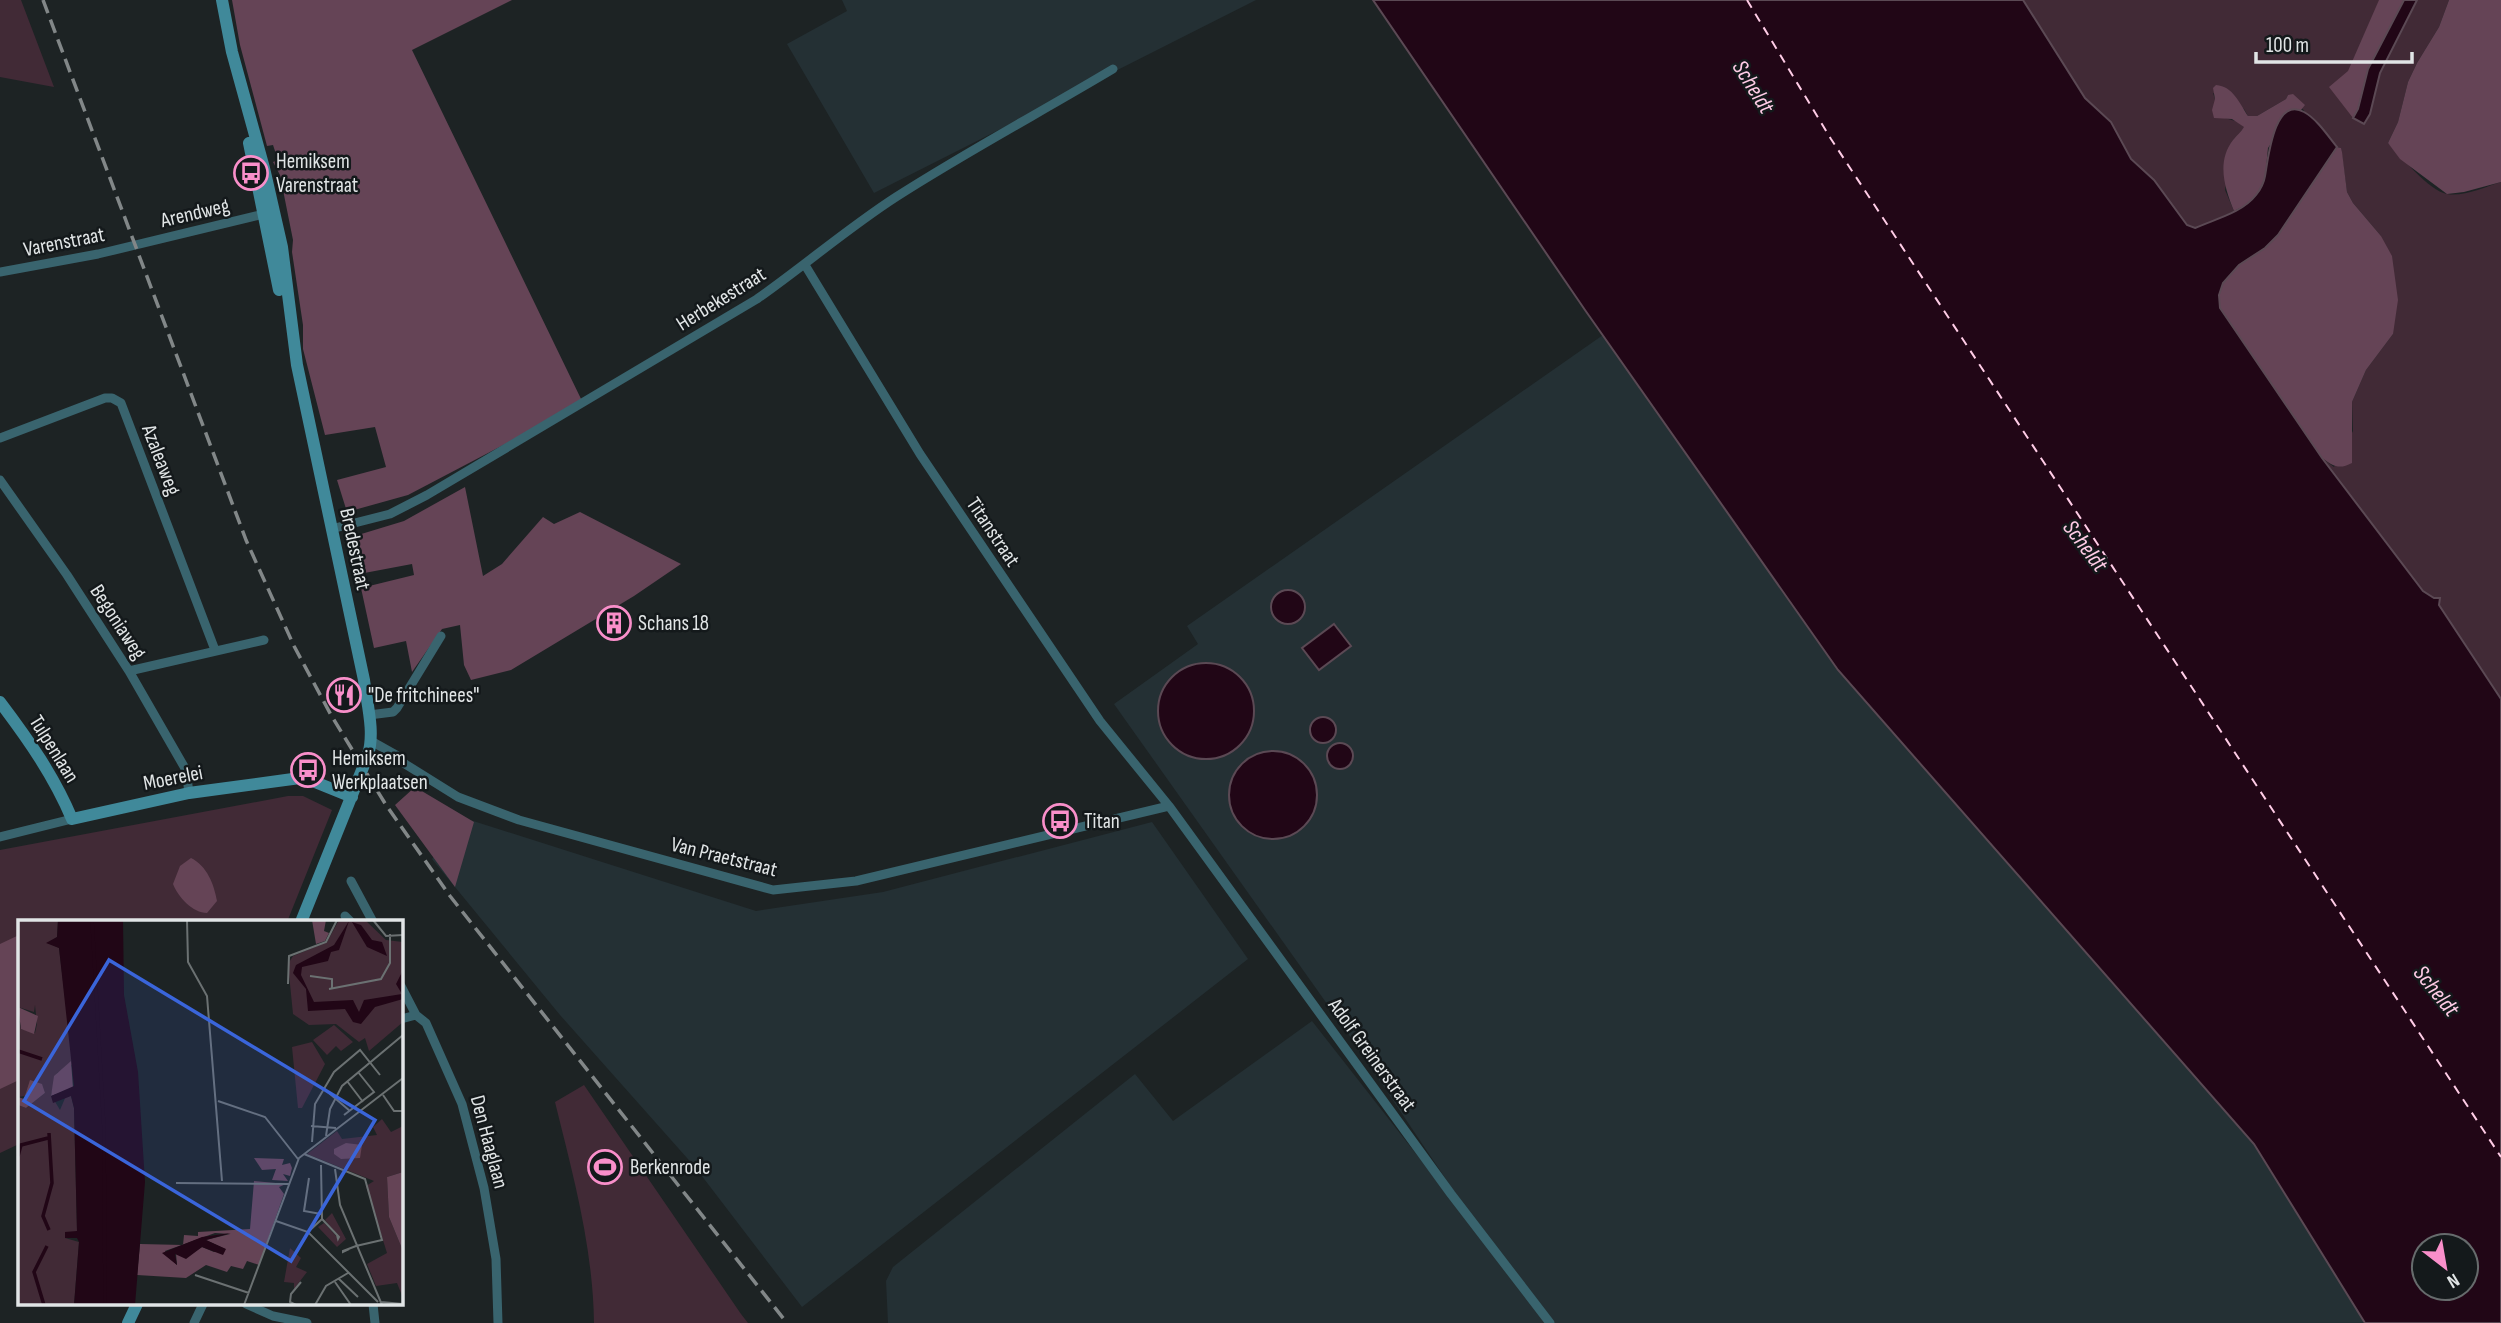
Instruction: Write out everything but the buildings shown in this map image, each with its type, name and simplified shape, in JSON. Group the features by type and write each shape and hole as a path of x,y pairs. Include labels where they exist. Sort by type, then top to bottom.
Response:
{"main road":[{"name":"Bredestraat","path":"222,0 237,90 297,365"},
{"name":"Bredestraat","path":"232,52 266,175 282,247 297,365 364,680 371,741"},
{"name":"Tulpenlaan","path":"0,702 36,752 62,795 72,819"},
{"path":"302,920 352,797 371,741"},
{"name":"Moerelei","path":"72,819 189,793 300,778 352,797"},
{"path":"128,1323 136,1306"}],"street":[{"name":"Herbekestraat","path":"331,529 380,517 407,506 757,299 805,265 850,228 897,197 1113,69"},
{"name":"Arendweg","path":"135,244 264,215"},
{"name":"Varenstraat","path":"0,272 135,244"},
{"name":"Titanstraat","path":"805,265 920,454 1000,575 1100,721 1169,806"},
{"name":"Azaleaweg","path":"0,438 105,398 121,403 215,650"},
{"name":"Begoniaweg","path":"0,480 67,575 128,671 186,770 189,793"},
{"path":"369,715 393,712 441,636"},
{"path":"128,671 264,640"},
{"name":"Van Praetstraat","path":"371,741 458,797 519,820 773,890 856,881 1169,806"},
{"name":"Adolf Greinerstraat","path":"1169,806 1451,1195 1550,1323"},
{"name":"Moerelei","path":"0,837 72,819"},
{"path":"351,881 372,920"},
{"name":"Den Haaglaan","path":"402,988 416,1015 426,1023 459,1098 484,1188 496,1259 498,1323"},
{"path":"402,1019 416,1015"},
{"path":"194,1323 202,1306"},
{"path":"253,1306 273,1316 307,1323"}],"shaded area":[{"path":"0,0 21,0 54,87 0,77"},
{"path":"232,0 512,0 412,50 583,403 408,495 347,512 337,480 386,467 375,427 325,435 303,349 303,325 292,252 293,240 280,175 273,162 278,160 273,145 267,146 240,45"},
{"path":"842,0 1256,0 874,193 787,44 847,11"},
{"path":"2023,0 2449,0 2439,27 2408,82 2398,122 2388,143 2432,187 2447,194 2467,193 2501,182 2501,699 2439,605 2440,598 2434,598 2423,591 2322,458 2334,467 2353,431 2352,402 2366,370 2393,334 2381,236 2347,192 2341,148 2337,147 2302,109 2293,95 2288,95 2286,99 2257,116 2248,116 2244,109 2213,93 2221,117 2239,122 2245,127 2233,140 2225,190 2234,211 2195,229 2187,225 2154,180 2131,159 2111,122 2085,98"},
{"path":"2379,0 2404,0 2368,69 2358,110 2353,118 2329,87 2348,71"},
{"path":"2449,0 2501,0 2501,182 2447,194 2400,159 2388,143 2398,122 2408,82 2439,27"},
{"path":"2216,85 2231,92 2248,116 2257,116 2293,94 2305,105 2301,110 2293,110 2268,148 2265,178 2258,193 2248,204 2234,211 2225,185 2223,166 2228,148 2244,127 2232,119 2214,118 2213,88"},
{"path":"2337,147 2341,148 2342,152 2347,192 2381,236 2392,256 2398,300 2393,334 2366,370 2352,402 2352,463 2340,467 2322,458 2232,329 2220,308 2219,295 2223,283 2239,265 2265,248 2278,235"},
{"path":"1613,328 2258,1127 2364,1323 888,1323 886,1281 893,1267 1135,1074 1173,1121 1312,1021 1507,1270 1347,1032 1114,704 1198,644 1187,626"},
{"path":"465,487 483,576 502,564 543,517 554,524 580,512 681,564 634,596 511,670 471,680 464,665 460,625 442,629 412,672 406,641 374,648 361,588 414,575 412,564 359,574 351,542 358,535 404,521"},
{"path":"415,787 474,822 455,887 395,805"},
{"path":"288,796 303,796 332,810 288,920 18,920 18,1144 0,1153 0,850"},
{"path":"467,819 756,911 883,892 1152,822 1248,959 802,1307 695,1167 560,1015 432,859"},
{"path":"191,858 197,861 209,876 214,888 217,901 207,913 196,910 187,903 173,884 180,866"},
{"path":"18,935 18,1080 0,1089 0,944"},
{"name":"Berkenrode","path":"584,1085 748,1323 594,1323 586,1239 555,1102"}],"water":[{"name":"Scheldt","path":"1373,0 2023,0 2085,98 2111,122 2131,159 2154,180 2187,225 2195,228 2236,211 2256,195 2262,186 2274,132 2286,113 2294,109 2304,112 2318,123 2337,147 2278,235 2265,248 2239,265 2223,283 2219,295 2220,308 2322,458 2423,591 2434,598 2440,598 2439,605 2501,699 2501,1323 2365,1323 2254,1144 1838,670 1585,310"},
{"path":"2404,0 2417,0 2380,73 2370,114 2364,124 2353,118 2358,109 2368,69"},
{"path":"1288,590 1300,595 1305,607 1300,619 1288,624 1276,619 1271,607 1276,595"},
{"path":"1334,624 1351,646 1319,670 1302,648"},
{"path":"1206,663 1224,667 1240,677 1250,693 1254,711 1250,729 1240,745 1224,755 1206,759 1188,755 1172,745 1162,729 1158,711 1162,693 1172,677 1188,667"},
{"path":"1323,717 1332,721 1336,730 1332,739 1323,743 1314,739 1310,730 1314,721"},
{"path":"1340,743 1350,746 1353,756 1350,766 1340,769 1330,766 1327,756 1330,746"},
{"path":"1273,751 1290,754 1304,764 1314,778 1317,795 1314,812 1304,826 1290,836 1273,839 1256,836 1242,826 1232,812 1229,795 1232,778 1242,764 1256,754"}],"ferry route":[{"path":"1747,0 1831,139 2501,1157"}],"railway":[{"path":"43,0 246,540 294,646 331,715 386,805 450,896 787,1323"}],"place":[{"name":"Hemiksem Varenstraat","path":"251,173"},
{"name":"Schans 18","path":"614,623"},
{"name":"\"De fritchinees\"","path":"344,695"},
{"name":"Hemiksem Werkplaatsen","path":"308,770"},
{"name":"Titan","path":"1060,821"},
{"name":"Berkenrode","path":"605,1167"}]}
